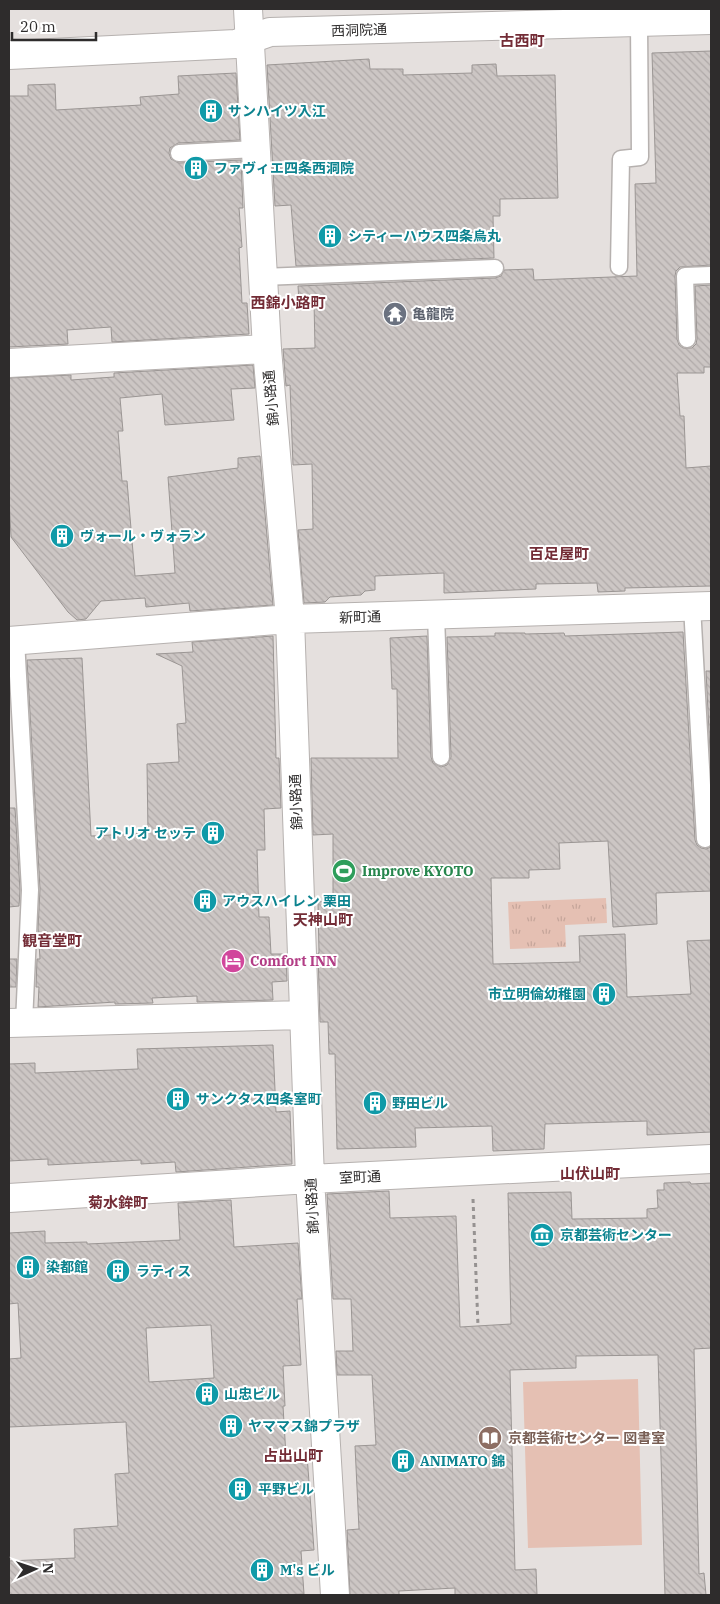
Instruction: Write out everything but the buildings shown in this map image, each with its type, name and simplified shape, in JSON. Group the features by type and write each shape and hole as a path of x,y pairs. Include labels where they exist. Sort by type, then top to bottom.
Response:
{"street":[{"name":"錦小路通","path":"248,9 262,277 290,619 310,1179 335,1595"},
{"name":"西洞院通","path":"9,55 236,44 270,32 711,20"},
{"path":"9,363 267,349"},
{"name":"新町通","path":"12,640 290,619 702,606"},
{"path":"16,1023 304,1015"},
{"name":"室町通","path":"9,1198 310,1179 711,1159"}],"lane":[{"path":"619,267 620,159 640,157 639,22"},
{"path":"179,153 255,149"},
{"path":"262,277 495,268"},
{"path":"687,339 685,276 711,275"},
{"path":"702,606 705,839"},
{"path":"436,615 441,757"},
{"path":"12,640 30,890 16,1023"}],"path":[{"path":"472,1171 478,1326"}],"green space":[{"path":"606,898 607,923 565,925 566,947 510,949 508,902"},
{"path":"638,1379 642,1545 528,1548 523,1382"}],"place":[{"name":"サンハイツ入江","path":"211,111"},
{"name":"ファヴィエ四条西洞院","path":"196,168"},
{"name":"シティーハウス四条烏丸","path":"330,236"},
{"name":"亀龍院","path":"395,314"},
{"name":"ヴォール・ヴォラン","path":"62,536"},
{"name":"アトリオ セッテ","path":"213,833"},
{"name":"Improve KYOTO","path":"344,871"},
{"name":"アウスハイレン 栗田","path":"205,901"},
{"name":"Comfort INN","path":"233,961"},
{"name":"市立明倫幼稚園","path":"604,994"},
{"name":"サンクタス四条室町","path":"178,1099"},
{"name":"野田ビル","path":"375,1103"},
{"name":"京都芸術センター","path":"542,1235"},
{"name":"染都館","path":"28,1267"},
{"name":"ラティス","path":"118,1271"},
{"name":"山忠ビル","path":"207,1394"},
{"name":"ヤママス錦プラザ","path":"231,1426"},
{"name":"京都芸術センター 図書室","path":"490,1438"},
{"name":"ANIMATO 錦","path":"403,1461"},
{"name":"平野ビル","path":"240,1489"},
{"name":"M's ビル","path":"262,1570"}],"district":[{"name":"古西町","path":"522,41"},
{"name":"西錦小路町","path":"288,303"},
{"name":"百足屋町","path":"559,554"},
{"name":"天神山町","path":"323,920"},
{"name":"観音堂町","path":"52,941"},
{"name":"山伏山町","path":"590,1174"},
{"name":"菊水鉾町","path":"118,1203"},
{"name":"占出山町","path":"293,1456"}]}
